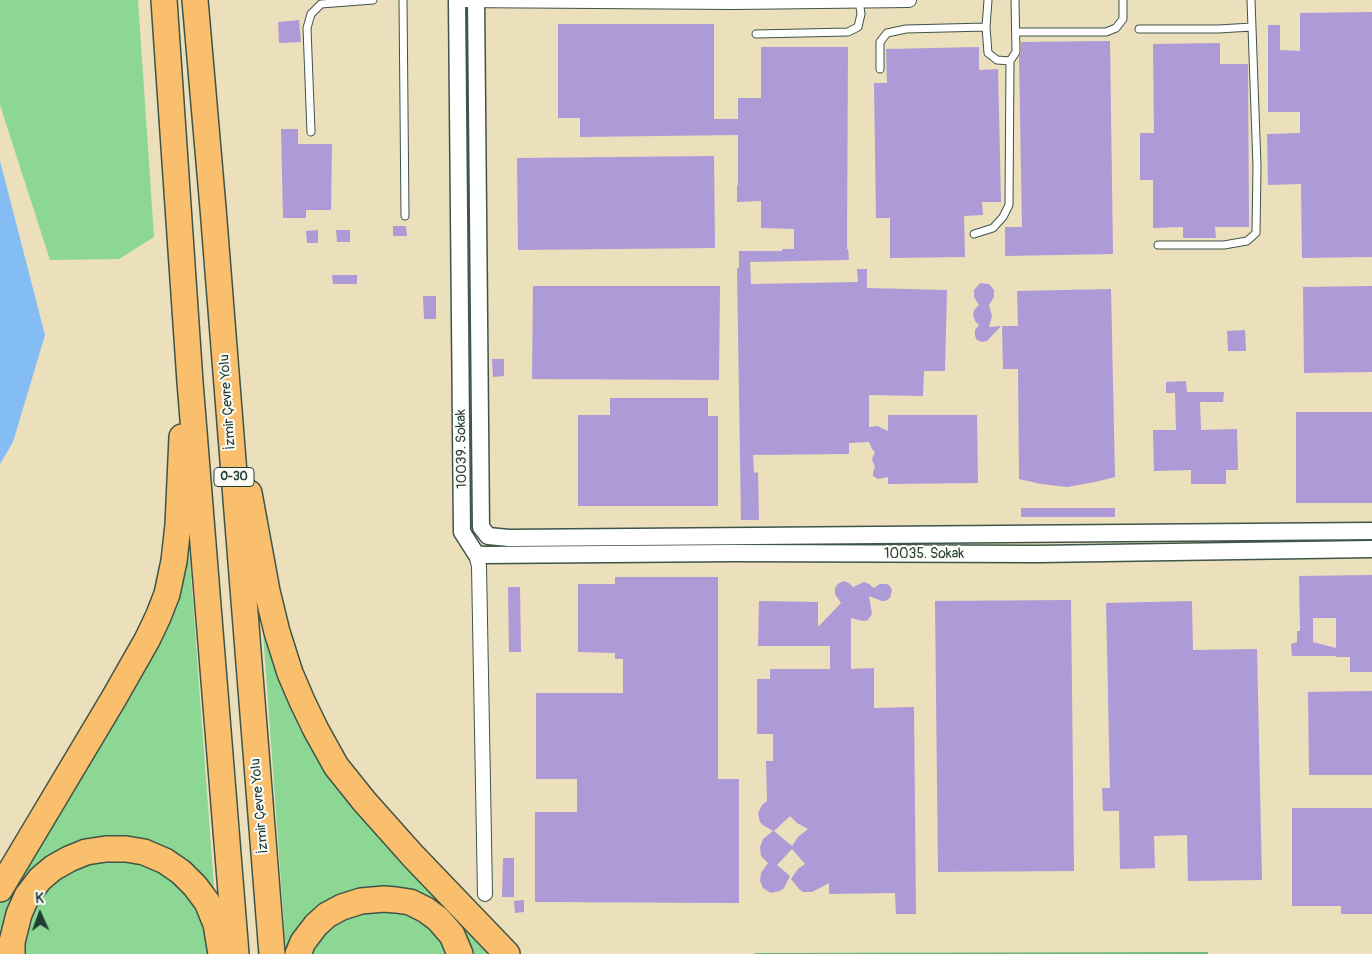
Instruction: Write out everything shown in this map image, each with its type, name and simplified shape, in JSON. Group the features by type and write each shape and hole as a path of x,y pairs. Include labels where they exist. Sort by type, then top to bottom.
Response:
{"highway":[{"name":"O-30","path":"164,0 190,382 236,954"},
{"name":"İzmir Çevre Yolu","path":"195,0 272,954"},
{"path":"222,333 267,591 277,632 290,673 302,702 336,766 364,801 419,863 507,954"},
{"path":"0,888 147,640 167,594 177,534 182,439 190,382"},
{"path":"12,954 12,942 19,914 27,896 40,879 53,868 69,859 86,852 106,849 126,849 144,852 165,861 181,872 207,902 216,924 221,954"},
{"path":"298,954 303,942 316,925 327,915 342,906 361,901 384,899 410,902 432,914 452,935 460,954"}],"street":[{"path":"457,0 733,2 909,0"},
{"name":"10039. Sokak","path":"457,0 462,532 476,554 479,566 485,894"},
{"name":"10039. Sokak","path":"476,0 481,527"},
{"name":"10035. Sokak","path":"481,527 488,536 509,538 1372,531"},
{"name":"10035. Sokak","path":"476,554 1038,554 1372,549"}],"lane":[{"path":"311,132 307,28 311,14 321,4 373,0"},
{"path":"403,0 405,216"},
{"path":"452,0 457,0"},
{"path":"756,34 848,32 858,27 861,14 859,0"},
{"path":"988,0 986,27 988,53 997,60 1010,61"},
{"path":"974,234 993,228 1003,217 1010,205 1010,61 1016,52 1015,0"},
{"path":"1016,32 1106,32 1116,28 1123,19 1123,0"},
{"path":"1158,245 1224,245 1247,241 1256,234 1251,0"},
{"path":"880,69 880,42 887,32 906,29 986,27"},
{"path":"1139,29 1252,27"}],"green space":[{"path":"0,0 138,0 154,237 119,259 50,260 0,105"},
{"path":"187,523 215,900 198,874 71,850 0,954 0,904 112,712"},
{"path":"261,604 292,701 495,954 468,954 394,891 286,952"},
{"path":"98,859 152,864 197,899 213,954 20,954 35,900 60,874"},
{"path":"403,910 431,925 451,954 305,954 307,950 346,915"},
{"path":"1208,952 1208,954 755,954 755,953"}],"water":[{"path":"0,161 45,335 13,442 0,464"}],"building":[{"path":"1372,12 1372,257 1302,258 1301,184 1268,185 1267,134 1300,133 1300,112 1268,112 1268,25 1280,25 1280,50 1300,51 1300,13"},
{"path":"299,20 301,42 279,43 278,22"},
{"path":"558,24 714,24 714,119 738,119 738,98 761,98 761,47 848,47 847,249 849,260 750,262 751,284 858,282 857,269 867,269 867,288 947,290 945,371 924,371 923,396 869,395 869,427 877,426 888,431 888,415 977,415 978,483 888,484 888,477 878,479 873,476 875,467 872,459 875,452 869,442 849,443 849,454 753,455 754,473 758,472 759,520 741,520 737,268 739,268 739,251 782,251 782,249 794,249 794,229 761,228 761,201 737,202 738,135 580,137 580,118 558,118"},
{"path":"1110,41 1113,254 1005,256 1005,227 1022,227 1019,57 1021,42"},
{"path":"1220,43 1220,64 1248,64 1249,227 1215,227 1216,238 1183,238 1183,227 1153,228 1153,180 1140,180 1140,133 1154,133 1153,44"},
{"path":"979,47 979,70 998,69 1001,202 982,202 983,215 964,216 965,257 890,258 890,218 876,218 874,83 887,83 886,49"},
{"path":"281,129 298,129 298,144 332,144 331,210 306,210 306,218 283,218"},
{"path":"714,156 715,248 518,250 517,158"},
{"path":"393,226 406,226 407,236 393,236"},
{"path":"318,230 318,243 307,243 306,231"},
{"path":"336,230 350,230 350,242 337,242"},
{"path":"332,275 357,275 357,284 333,284"},
{"path":"980,283 989,284 994,290 994,297 989,305 992,316 989,327 1001,326 987,341 982,342 977,340 975,336 975,330 979,325 975,321 973,314 979,305 974,297 974,290"},
{"path":"533,286 720,286 719,380 532,379"},
{"path":"1372,286 1372,372 1304,373 1303,287"},
{"path":"1111,289 1115,477 1067,487 1019,479 1018,369 1003,369 1002,326 1018,326 1017,291"},
{"path":"423,296 436,296 436,319 424,319"},
{"path":"1245,330 1246,351 1228,351 1227,331"},
{"path":"492,359 504,359 504,376 493,377"},
{"path":"1186,381 1187,392 1224,392 1223,402 1200,402 1201,430 1237,429 1238,470 1226,470 1226,484 1191,484 1191,470 1154,471 1153,430 1176,430 1175,393 1166,393 1166,382"},
{"path":"610,398 708,398 708,416 718,416 718,506 578,506 578,415 610,415"},
{"path":"1296,412 1372,412 1372,503 1296,503"},
{"path":"1021,508 1115,508 1115,517 1021,517"},
{"path":"1372,575 1372,672 1350,672 1350,657 1292,656 1291,644 1297,642 1297,631 1300,631 1299,576","holes":["1313,618 1336,618 1336,648 1313,642"]},
{"path":"615,577 718,577 718,779 739,779 739,903 535,902 535,812 577,812 577,779 536,779 536,693 623,693 623,659 615,659 615,653 578,652 578,584 615,584"},
{"path":"843,581 853,587 864,582 874,588 880,584 886,584 892,590 890,598 885,601 869,596 872,614 868,620 863,621 851,618 851,669 874,668 874,708 914,707 916,914 896,914 895,893 829,894 829,883 812,892 803,892 791,879 798,869 805,864 792,849 777,865 790,876 784,888 771,893 763,888 760,881 761,873 768,863 761,856 760,847 763,839 773,831 760,822 758,813 762,805 767,801 766,761 773,761 773,734 757,734 757,679 770,679 770,669 830,669 830,646 758,646 759,601 818,602 818,627 841,603 835,594 835,588","holes":["790,816 797,823 808,829 798,837 792,846 774,831"]},
{"path":"508,587 520,587 521,652 509,652"},
{"path":"1071,600 1074,871 938,872 935,601"},
{"path":"1192,601 1193,650 1257,649 1262,880 1188,881 1187,835 1154,836 1155,868 1120,869 1119,811 1103,811 1102,788 1110,788 1106,603"},
{"path":"1372,691 1372,775 1309,775 1308,692"},
{"path":"1292,808 1372,808 1372,914 1341,914 1341,906 1292,906"},
{"path":"503,858 514,858 514,897 502,897"},
{"path":"524,900 524,912 515,913 514,901"}]}
